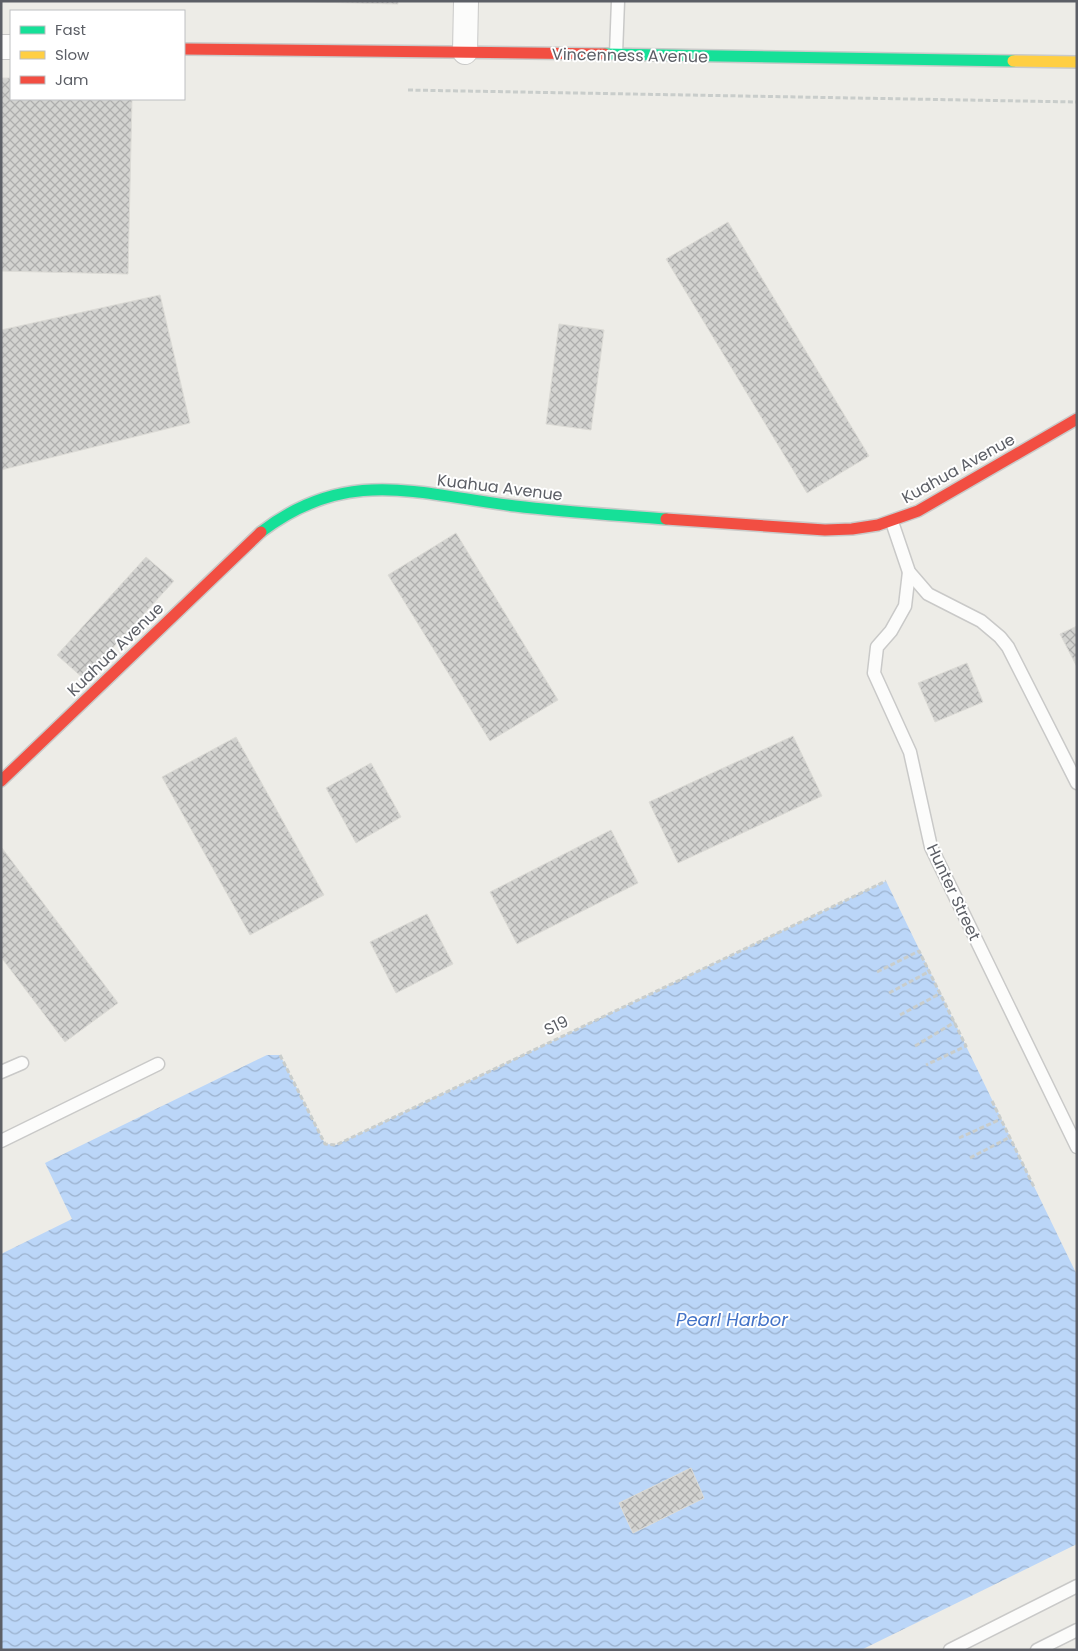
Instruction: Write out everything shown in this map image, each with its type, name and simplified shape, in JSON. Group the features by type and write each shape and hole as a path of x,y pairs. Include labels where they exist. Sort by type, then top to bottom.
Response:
{"street":[{"path":"465,52 466,1"},
{"name":"Vincenness Avenue","path":"185,49 1077,62"},
{"name":"Kuahua Avenue","path":"1,780 254,537 274,521 296,508 321,498 346,492 372,489 398,490 528,508 828,531 865,528 892,522 926,507 1077,419"}],"lane":[{"path":"616,54 618,1"},
{"path":"892,522 909,572 928,594 981,621 1000,637 1014,658 1077,783"},
{"name":"Hunter Street","path":"909,572 905,606 891,631 877,647 874,673 910,752 931,847 1077,1147"},
{"path":"1,1072 22,1062"},
{"path":"1,1141 158,1064"},
{"path":"950,1650 1077,1586"},
{"path":"1037,1650 1077,1630"}],"path":[{"path":"408,90 1077,102"},
{"name":"S19","path":"280,1055 325,1144 336,1145 886,880"},
{"path":"877,972 920,951 966,1046 926,1065"},
{"path":"889,993 930,971"},
{"path":"900,1015 940,993"},
{"path":"915,1046 955,1022"},
{"path":"992,1101 1034,1187"},
{"path":"959,1138 1001,1120"},
{"path":"970,1158 1010,1137"}],"water":[{"name":"Pearl Harbor","path":"886,881 1077,1275 1077,1544 861,1650 1,1650 1,1254 72,1219 45,1163 267,1055 280,1055 325,1144 336,1145"}],"building":[{"path":"273,1 398,1 398,4"},
{"path":"1,78 10,78 10,100 132,100 128,274 1,271"},
{"path":"728,222 869,456 807,493 666,259"},
{"path":"160,295 190,423 1,470 1,330"},
{"path":"559,324 604,330 591,430 546,424"},
{"path":"456,533 558,700 490,741 388,575"},
{"path":"146,557 174,581 84,679 57,655"},
{"path":"1077,626 1077,667 1060,634"},
{"path":"967,663 983,702 935,722 918,683"},
{"path":"793,736 822,796 678,863 649,802"},
{"path":"236,737 324,895 250,935 162,777"},
{"path":"371,763 401,817 356,843 326,788"},
{"path":"611,830 638,883 517,944 490,892"},
{"path":"2,848 118,1003 65,1042 1,957"},
{"path":"427,914 453,964 396,993 370,942"},
{"path":"691,1468 704,1498 633,1533 619,1503"}],"traffic: fast":[{"path":"605,54 1013,61"},
{"path":"261,532 293,511 323,498 354,492 384,490 415,492 572,512 666,519"}],"traffic: slow":[{"path":"1013,61 1077,62"}],"traffic: jam":[{"path":"185,49 605,54"},
{"path":"666,519 825,530 852,529 878,525 918,511 1077,419"},
{"path":"1,781 261,532"}]}
